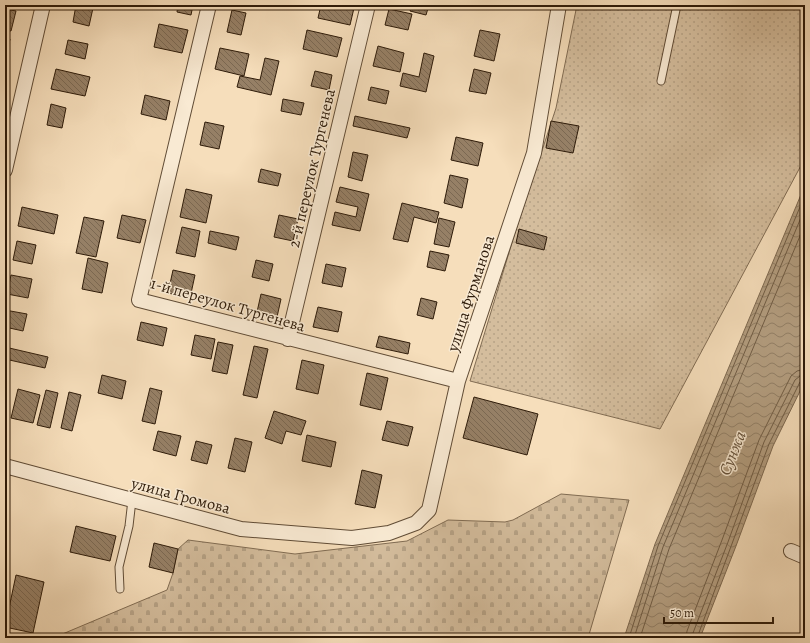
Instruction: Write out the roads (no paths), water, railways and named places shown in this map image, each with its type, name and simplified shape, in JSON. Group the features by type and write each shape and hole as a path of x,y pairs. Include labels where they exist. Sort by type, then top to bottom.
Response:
{"street":[{"path":"5,170 43,5"},
{"name":"1-й переулок Тургенева","path":"209,5 139,300 458,381"},
{"name":"2-й переулок Тургенева","path":"288,339 368,5"},
{"name":"улица Фурманова","path":"352,538 389,533 416,523 429,510 458,381 534,153 559,5"},
{"name":"улица Громова","path":"5,466 241,529 352,538"},
{"path":"791,552 805,557"}],"lane":[{"path":"661,81 677,5"},
{"path":"120,589 119,567 129,526 132,500"}],"water":[{"name":"Сунжа","path":"805,185 805,381 773,446 700,638 624,638 655,544"}]}
